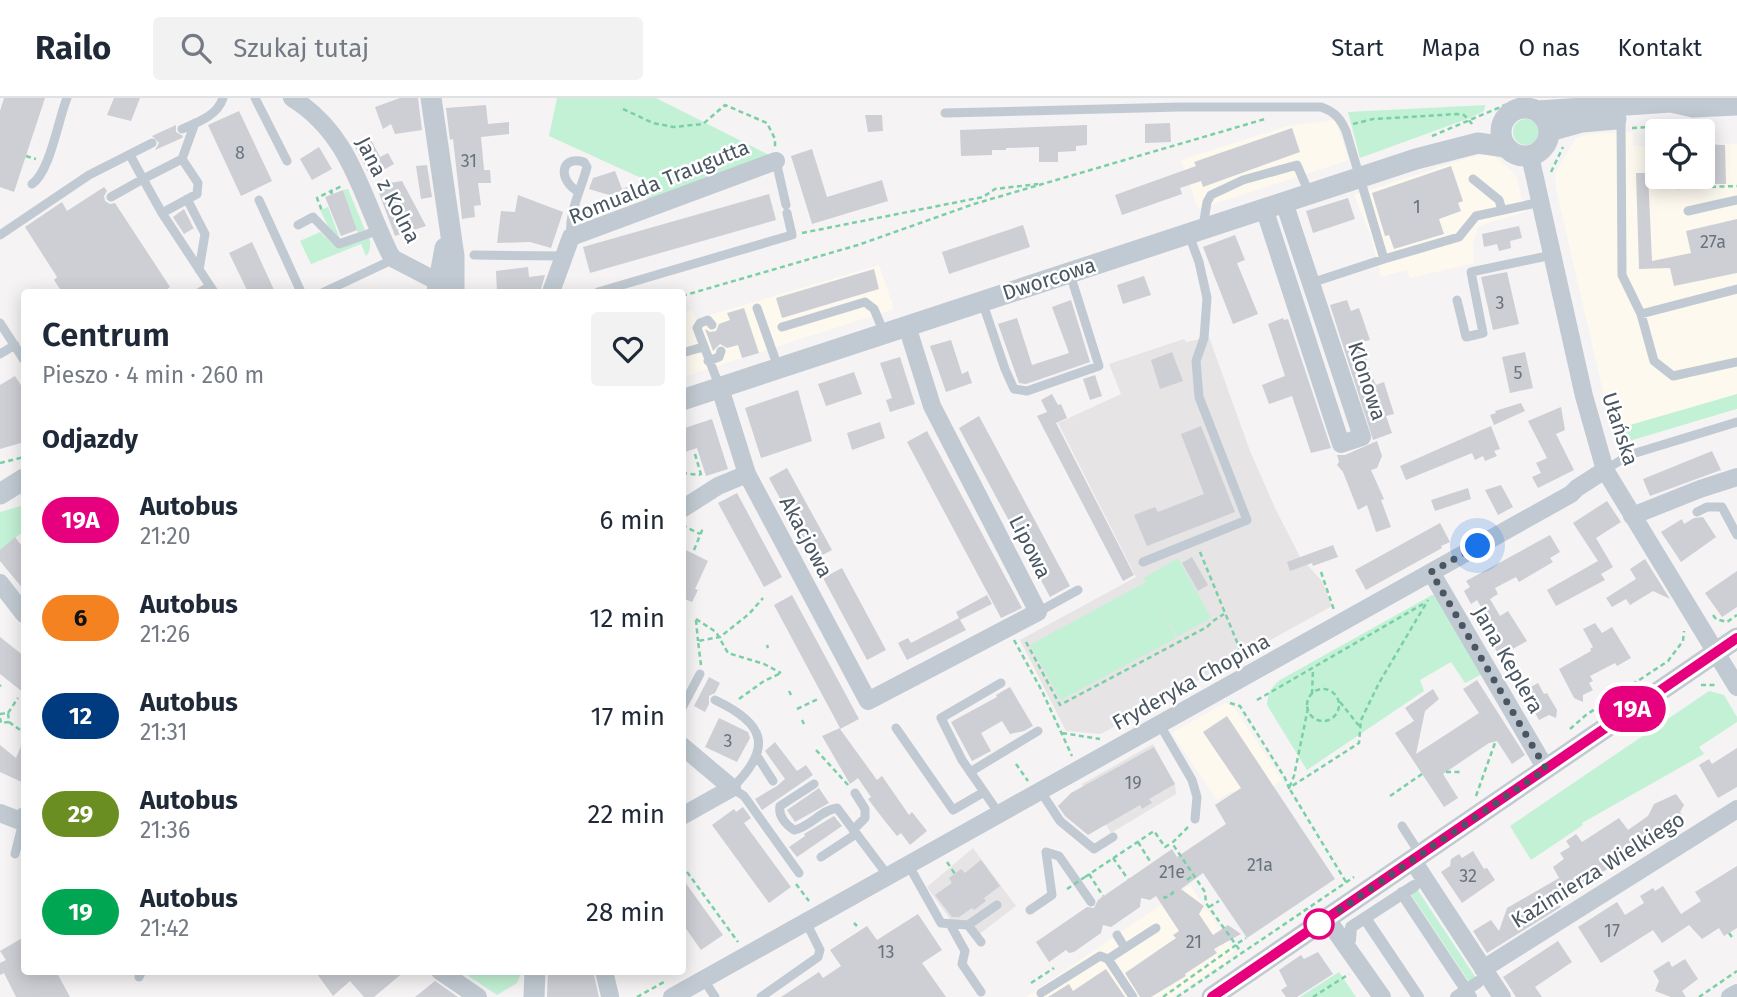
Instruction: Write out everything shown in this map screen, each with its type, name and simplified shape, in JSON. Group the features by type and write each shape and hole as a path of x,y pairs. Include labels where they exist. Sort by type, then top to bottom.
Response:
{"street":[{"name":"Jana z Kolna","path":"292,98 321,119 340,146 394,259 447,289"},
{"path":"431,98 454,267 449,289"},
{"name":"Dworcowa","path":"1416,159 1521,109 1671,102 1693,107 1737,105"},
{"name":"Dworcowa","path":"1550,131 1582,122 1621,123 1675,115 1693,107"},
{"path":"1521,109 1548,123 1550,131 1545,148 1530,156 1519,156 1505,146 1501,133 1521,109"},
{"name":"Dworcowa","path":"686,399 1416,159 1478,144 1505,146"},
{"name":"Ułańska","path":"1530,156 1584,396 1605,470 1717,651 1729,687"},
{"name":"Romualda Traugutta","path":"552,289 571,237 776,161"},
{"name":"Klonowa","path":"1264,208 1341,444 1362,437 1284,202"},
{"path":"449,289 444,251 450,236"},
{"name":"Lipowa","path":"868,701 1038,612 932,405 907,326"},
{"name":"Akacjowa","path":"720,388 747,474 868,701"},
{"name":"Fryderyka Chopina","path":"672,997 1000,815 1035,786 1160,725 1571,495 1605,470"},
{"path":"686,504 704,484 747,474"},
{"path":"0,475 21,478"},
{"path":"1632,516 1737,477"},
{"path":"0,494 21,481"},
{"name":"Jana Keplera","path":"1431,572 1546,769"},
{"path":"0,583 21,610"},
{"path":"1212,997 1737,638"},
{"path":"686,750 732,788 686,814"},
{"name":"Kazimierza Wielkiego","path":"1481,975 1737,810"},
{"path":"0,813 21,819"},
{"path":"1417,858 1481,975 1502,997"},
{"path":"1350,940 1350,930 1415,886"},
{"path":"1402,893 1464,995 1481,975"},
{"path":"1365,918 1418,997"},
{"path":"1327,919 1382,997"},
{"path":"446,975 478,997"},
{"path":"534,997 535,975"},
{"path":"605,975 610,996"},
{"path":"1730,997 1737,993"}],"lane":[{"path":"32,184 39,180 46,163 67,98"},
{"path":"182,129 219,109 223,98"},
{"path":"255,98 287,160"},
{"path":"945,113 1180,107 1321,107 1332,110 1343,124 1384,259"},
{"path":"111,197 183,159 195,123"},
{"path":"1621,123 1622,275 1641,314 1654,361 1673,376 1737,362"},
{"path":"0,235 89,175 152,143"},
{"path":"130,155 162,213 212,289"},
{"path":"162,213 197,194 198,183 183,159"},
{"path":"608,289 792,235 776,161"},
{"path":"1143,562 1247,520 1199,397 1196,361 1204,338 1207,298 1196,231 1207,202 1211,195 1259,174 1297,165 1309,193"},
{"path":"1473,179 1499,200 1502,210"},
{"path":"571,237 570,224 579,192"},
{"path":"187,199 205,234 199,270"},
{"path":"259,200 300,289"},
{"path":"1688,211 1737,200"},
{"path":"1311,283 1459,237 1476,216 1541,202"},
{"path":"298,225 313,218 339,244 379,230"},
{"path":"1457,300 1466,337 1483,333 1471,272 1552,255"},
{"path":"474,256 564,256"},
{"path":"330,289 394,259"},
{"path":"982,301 1014,389 1027,391 1099,366 1069,272"},
{"path":"1641,314 1737,289"},
{"path":"782,327 865,302 874,309 884,334"},
{"path":"757,307 779,369"},
{"path":"712,326 708,320 696,328 720,388"},
{"path":"0,323 21,355"},
{"path":"0,354 15,345"},
{"path":"686,352 703,347"},
{"path":"708,361 719,357 721,351"},
{"name":"Fryderyka Chopina","path":"1605,470 1629,456 1737,422"},
{"path":"1697,512 1707,507 1722,507 1737,535"},
{"path":"1038,612 1078,590"},
{"path":"686,700 700,674"},
{"path":"1000,815 970,772 940,718 1001,682"},
{"path":"719,702 735,711 755,729 760,747 750,770 732,788 744,796 799,873"},
{"path":"1160,725 1192,780 1197,797 1195,819"},
{"path":"896,728 953,810 984,792"},
{"path":"970,772 1038,731"},
{"path":"758,756 773,781"},
{"path":"814,784 780,806 779,812 788,826 794,830 800,829 837,808 882,864 889,877"},
{"path":"1035,786 1060,821 1094,849 1113,836"},
{"path":"821,857 854,832 865,818 865,809 855,793"},
{"path":"1402,827 1417,858"},
{"path":"15,854 21,831"},
{"path":"1030,910 1052,895 1046,852 1059,856 1091,902"},
{"path":"909,866 941,923 968,925 997,905"},
{"path":"761,997 818,957 820,950 807,924"},
{"path":"950,924 965,951 962,964 981,992"},
{"path":"968,925 981,942"},
{"path":"1108,958 1156,928"},
{"path":"1117,935 1125,948"},
{"path":"1041,993 1100,956 1108,958 1133,997"},
{"path":"704,980 715,997"}],"path":[{"path":"623,109 653,123 673,127 703,124 725,105 767,123 775,139 776,161"},
{"path":"1343,124 1373,119 1457,114 1464,115 1474,126"},
{"path":"686,295 858,245 974,204 1272,117"},
{"path":"1621,123 1645,127"},
{"path":"332,194 331,191 348,183"},
{"path":"792,235 983,197 995,188 1048,183"},
{"path":"1715,187 1737,186"},
{"path":"1688,189 1689,193"},
{"path":"695,454 704,484"},
{"path":"0,463 21,458"},
{"path":"686,475 704,484"},
{"path":"686,527 700,534"},
{"path":"694,550 703,528"},
{"path":"1196,542 1244,659"},
{"path":"1321,572 1334,610"},
{"path":"698,641 720,637 749,614 763,598"},
{"path":"1257,700 1427,601 1378,683 1361,720 1359,743 1289,788"},
{"path":"1709,610 1716,619 1727,622 1737,615"},
{"path":"1026,642 1060,705 1207,627 1224,614"},
{"path":"700,674 696,619 720,637 721,644 728,653 764,664 781,673 764,681 741,698 719,702"},
{"path":"1564,734 1586,715 1668,661 1683,641 1684,625"},
{"path":"1015,642 1072,756"},
{"path":"1289,788 1294,776 1307,703 1312,694 1312,670"},
{"path":"1697,687 1711,683 1729,687"},
{"path":"1312,694 1327,690 1336,695 1360,727"},
{"path":"0,720 18,698"},
{"path":"797,709 820,698"},
{"path":"1308,708 1317,720 1328,720 1338,710 1338,699"},
{"path":"1225,702 1240,706 1346,882"},
{"path":"8,713 9,722"},
{"path":"0,720 9,722 21,731"},
{"path":"1062,733 1102,739"},
{"path":"1475,798 1496,740"},
{"path":"816,750 855,793"},
{"path":"1016,764 1035,786"},
{"path":"1446,772 1460,772"},
{"path":"1390,796 1422,774"},
{"path":"1067,889 1154,831 1165,847 1195,819"},
{"path":"1138,842 1151,863"},
{"path":"1172,843 1205,892 1206,903 1241,953"},
{"path":"1114,858 1128,879"},
{"path":"944,859 955,874"},
{"path":"686,871 738,943"},
{"path":"1335,877 1340,873"},
{"path":"1087,875 1103,896"},
{"path":"1187,880 1194,875"},
{"path":"1177,997 1356,876"},
{"path":"1164,896 1165,898 1173,893 1172,891"},
{"path":"1209,907 1219,901"},
{"path":"1729,933 1734,940"},
{"path":"1163,997 1246,938"},
{"path":"1031,983 1054,968"},
{"path":"1699,997 1737,971"},
{"path":"1313,997 1350,973"}],"shaded area":[{"path":"1335,120 1349,160 1198,209 1181,160 1287,126"},
{"path":"1633,132 1633,146 1645,146 1645,189 1715,189 1715,143 1737,144 1737,410 1626,442 1614,433 1556,189 1555,173 1576,138 1591,134"},
{"path":"1492,154 1516,175 1525,212 1479,226 1473,242 1474,263 1410,278 1407,270 1381,277 1371,237 1354,195 1470,157"},
{"path":"879,265 894,309 686,376 686,312 692,310 696,319"},
{"path":"1209,337 1250,451 1275,508 1300,557 1322,581 1332,606 1101,734 1066,731 1020,640 1136,577 1058,423 1121,394 1109,364 1184,339 1186,342"},
{"path":"1225,703 1234,707 1282,780 1243,807 1232,791 1217,800 1173,735 1173,732"},
{"path":"1153,744 1175,785 1176,794 1111,833 1082,784"},
{"path":"973,848 1016,906 977,936 953,923 927,887"},
{"path":"1190,885 1235,951 1227,957 1228,960 1172,997 1026,997"}],"green space":[{"path":"557,98 656,98 769,155 648,202 641,178 549,136"},
{"path":"1485,105 1484,111 1470,118 1360,158 1348,112"},
{"path":"1526,119 1535,123 1539,132 1535,141 1526,145 1517,141 1513,132 1517,123"},
{"path":"348,189 365,230 341,241 329,228 320,210 328,207 340,239 358,233 343,190"},
{"path":"320,232 336,247 369,237 369,252 366,256 361,244 311,264 300,241"},
{"path":"1737,394 1737,409 1626,442 1614,433 1630,425"},
{"path":"21,506 21,533 0,550 0,512"},
{"path":"1178,558 1211,618 1177,637 1157,602 1176,638 1061,700 1030,645 1146,582 1144,578"},
{"path":"1438,594 1486,672 1465,683 1451,662 1420,680 1424,691 1307,770 1267,705 1272,688 1280,680"},
{"path":"1709,691 1724,695 1737,717 1737,722 1699,747 1704,754 1582,823 1583,825 1531,860 1510,826"},
{"path":"1417,889 1478,981 1471,985 1410,893"},
{"path":"1339,972 1356,997 1300,997"},
{"path":"467,975 520,975 517,983 497,995"}],"building":[{"path":"4,98 45,98 14,192 0,187 0,111"},
{"path":"114,98 140,98 131,121 107,115"},
{"path":"400,98 418,98 422,130 395,134 391,124 383,129 375,107"},
{"path":"486,105 488,124 509,122 509,134 481,137 484,170 490,170 491,183 478,183 481,205 474,206 475,217 462,219 453,139 450,140 446,108"},
{"path":"239,111 272,181 241,196 208,125"},
{"path":"865,115 882,115 883,131 868,132"},
{"path":"1170,123 1171,142 1145,143 1145,124"},
{"path":"176,125 176,132 183,136 182,138 155,150 159,143 152,136"},
{"path":"1087,125 1087,145 1076,146 1076,151 1058,152 1058,162 1039,162 1039,147 1006,148 992,150 992,155 961,156 960,130"},
{"path":"1292,128 1300,152 1203,187 1201,181 1180,188 1182,194 1122,215 1115,195 1196,166 1194,162"},
{"path":"369,136 380,157 388,153 394,164 371,177 354,145"},
{"path":"1715,145 1725,145 1726,184 1715,184"},
{"path":"319,147 332,169 312,180 300,159"},
{"path":"812,149 827,197 882,180 888,201 812,224 791,156"},
{"path":"427,165 432,197 421,199 416,166"},
{"path":"1451,166 1463,201 1458,203 1461,211 1439,219 1444,234 1394,249 1389,235 1385,236 1372,193"},
{"path":"615,171 622,189 627,187 632,202 589,218 585,207 616,197 589,189 593,178"},
{"path":"1636,173 1645,173 1645,189 1649,189 1652,261 1691,253 1686,231 1737,219 1737,273 1674,286 1670,268 1639,269"},
{"path":"402,181 426,226 395,236 376,185"},
{"path":"104,187 107,191 105,201 115,203 170,287 60,289 54,280 57,277 25,227 62,202 67,211"},
{"path":"343,190 357,230 341,236 325,197"},
{"path":"769,194 776,220 590,273 583,247"},
{"path":"518,195 563,212 551,248 530,242 497,243 501,211 515,212"},
{"path":"1348,198 1355,219 1313,233 1306,211"},
{"path":"184,209 194,228 184,234 173,217"},
{"path":"1023,225 1030,247 949,274 942,252"},
{"path":"1519,226 1522,238 1510,241 1511,248 1499,251 1497,244 1484,247 1482,234"},
{"path":"1235,235 1245,260 1237,263 1258,314 1233,324 1203,247"},
{"path":"252,242 274,289 247,289 229,253"},
{"path":"528,267 529,277 545,275 541,289 497,289 496,271"},
{"path":"874,269 879,289 782,318 776,298"},
{"path":"1507,272 1519,324 1493,330 1481,277"},
{"path":"1144,276 1151,295 1123,304 1117,285"},
{"path":"1071,300 1090,362 1026,384 1019,383 998,324 1017,318 1032,365 1069,353 1052,307"},
{"path":"1347,300 1351,311 1359,308 1370,340 1361,342 1371,374 1376,385 1384,382 1394,414 1386,416 1392,433 1373,440 1330,305"},
{"path":"744,308 759,353 742,358 738,345 727,348 720,344 713,351 705,329 716,331 719,324 730,320 727,313"},
{"path":"1283,318 1288,319 1331,448 1311,453 1292,396 1269,404 1262,385 1285,376 1268,324"},
{"path":"951,340 962,374 968,371 972,383 946,392 930,346"},
{"path":"1172,352 1183,381 1160,389 1151,360"},
{"path":"1525,352 1533,388 1510,393 1502,357"},
{"path":"900,357 915,404 890,412 886,400 892,398 880,363"},
{"path":"854,372 862,394 826,406 818,384"},
{"path":"1095,375 1102,396 1090,400 1083,379"},
{"path":"15,376 21,385 21,443 0,449 0,385"},
{"path":"798,390 812,441 761,458 745,408"},
{"path":"1052,394 1058,405 1061,404 1067,418 1056,423 1134,575 1123,581 1037,416 1047,412 1041,400"},
{"path":"1521,403 1525,411 1494,425 1490,415"},
{"path":"1561,407 1565,430 1556,434 1574,470 1538,488 1532,477 1541,473 1536,463 1547,458 1528,421"},
{"path":"979,416 1070,586 1050,597 959,428"},
{"path":"712,419 728,469 706,476 697,448 686,452 686,428"},
{"path":"880,422 885,438 852,450 847,433"},
{"path":"1201,426 1235,512 1147,546 1134,515 1155,507 1158,512 1204,494 1181,434"},
{"path":"1491,426 1500,449 1494,451 1497,456 1485,461 1483,456 1475,460 1472,453 1406,480 1400,466"},
{"path":"927,431 1022,608 1001,618 907,442"},
{"path":"1377,441 1382,456 1377,468 1371,470 1384,499 1381,500 1391,527 1376,532 1367,505 1358,510 1343,472 1337,465 1337,455 1345,455"},
{"path":"1712,451 1721,470 1650,496 1643,479"},
{"path":"787,468 832,550 813,560 769,478"},
{"path":"1501,485 1513,507 1498,515 1485,490"},
{"path":"1468,488 1471,499 1435,511 1431,500"},
{"path":"737,493 782,577 764,587 718,503"},
{"path":"1607,501 1621,522 1596,538 1613,567 1601,574 1605,580 1556,606 1547,590 1598,561 1573,523"},
{"path":"1703,517 1716,537 1681,562 1661,532 1682,519 1684,524 1694,518"},
{"path":"1440,523 1450,542 1366,590 1355,570"},
{"path":"1550,535 1560,552 1550,558 1553,562 1519,582 1516,577 1495,588 1498,594 1490,599 1500,616 1508,611 1527,641 1500,656 1486,636 1491,633 1487,626 1491,624 1477,600 1471,604 1464,591 1470,587 1466,581"},
{"path":"15,537 21,545 21,586 0,561 0,550"},
{"path":"1333,545 1338,557 1290,571 1287,562"},
{"path":"686,550 708,561 692,602 686,600"},
{"path":"1192,557 1208,585 1198,591 1182,563"},
{"path":"1645,559 1670,599 1653,591 1630,605 1626,599 1612,607 1606,598 1636,579 1630,569"},
{"path":"842,568 886,650 867,660 823,578"},
{"path":"1737,571 1737,607 1722,617 1705,593"},
{"path":"792,595 859,719 840,729 877,780 882,776 909,815 912,812 927,831 910,845 901,833 897,836 884,820 868,799 871,797 858,778 850,784 822,736 840,728 774,605"},
{"path":"987,595 992,604 960,620 966,630 907,660 898,643 908,638 911,643 959,618 956,612"},
{"path":"1595,623 1602,633 1612,627 1631,658 1590,676 1593,681 1589,683 1593,690 1583,695 1583,702 1574,698 1559,669 1591,651 1593,647 1583,629"},
{"path":"0,637 21,654 21,691 0,674"},
{"path":"709,677 720,683 715,693 709,696 705,712 694,706"},
{"path":"1477,680 1525,755 1512,764 1497,741 1489,743 1443,774 1458,798 1444,807 1395,733 1414,721 1405,708 1433,689 1439,699 1425,711 1416,754 1479,713 1463,689"},
{"path":"1538,683 1557,710 1556,718 1549,715 1539,720 1529,702 1533,700 1527,689"},
{"path":"1010,687 1033,726 1010,734 1002,721 981,733 991,751 972,761 951,722"},
{"path":"1227,716 1335,879 1247,938 1203,873 1181,889 1204,906 1199,914 1213,935 1228,925 1241,934 1214,949 1217,953 1151,997 1140,997 1125,973 1176,938 1173,935 1179,931 1156,896 1150,900 1141,898 1140,907 1111,927 1103,925 1101,933 1074,952 1069,953 1066,950 1049,962 1036,942 1087,907 1094,908 1098,900 1172,849 1177,857 1226,824 1215,805 1241,788 1203,732"},
{"path":"719,718 748,732 750,738 737,762 705,747"},
{"path":"775,742 797,771 806,765 813,775 762,810 755,799 785,779 765,751"},
{"path":"0,745 16,758 21,746 21,782 0,772"},
{"path":"1154,747 1175,784 1149,799 1152,803 1142,809 1140,805 1088,835 1065,816 1058,806 1071,793"},
{"path":"1737,748 1737,787 1718,798 1699,765 1709,759 1712,764"},
{"path":"819,788 829,803 795,822 787,810"},
{"path":"1676,794 1684,805 1680,812 1684,818 1678,822 1680,824 1661,832 1658,827 1634,841 1639,849 1557,901 1561,907 1487,953 1473,931 1491,920 1499,931 1507,908 1559,878 1553,867 1564,859 1560,853 1570,847 1566,841 1576,834 1582,842 1619,818 1628,830 1648,816 1654,804"},
{"path":"743,807 751,818 744,823 791,887 769,903 712,825 734,809 736,812"},
{"path":"834,816 842,826 797,857 789,847 805,836 804,834"},
{"path":"1473,851 1484,869 1487,868 1495,880 1462,903 1441,872 1450,866 1451,859 1459,854 1462,858"},
{"path":"981,860 1000,886 974,910 972,908 959,917 952,917 935,895 952,883 949,878 961,869 965,873"},
{"path":"1737,866 1737,928 1724,936 1719,928 1702,939 1689,925 1662,943 1653,930 1601,963 1578,927 1617,902 1625,915 1644,903 1640,896 1653,888 1655,891 1663,886 1681,914 1701,901 1695,892"},
{"path":"686,884 723,935 701,950 686,929"},
{"path":"918,914 942,950 922,963 946,997 781,997 819,972 823,978 841,966 830,950 867,926 877,940"},
{"path":"21,939 21,975 58,975 70,997 16,997 4,973 0,975 0,963 6,960 0,951"},
{"path":"1558,941 1572,962 1535,987 1542,997 1516,997 1503,977"},
{"path":"1318,952 1333,974 1297,997 1286,997 1281,990 1287,986 1279,970 1301,955 1304,959"},
{"path":"1685,959 1698,979 1682,991 1686,997 1671,997 1655,991 1659,981 1653,971 1669,961 1672,967"},
{"path":"1106,969 1125,997 1048,997 1069,984 1073,991"},
{"path":"318,975 400,975 374,997 364,997 350,981 333,996"},
{"path":"548,975 594,975 599,997 547,997"},
{"path":"435,981 458,997 415,997"}],"bus line":[{"name":"19A","path":"1212,997 1737,638"}],"route":[{"path":"1319,924 1546,769 1431,572 1478,546"}]}
